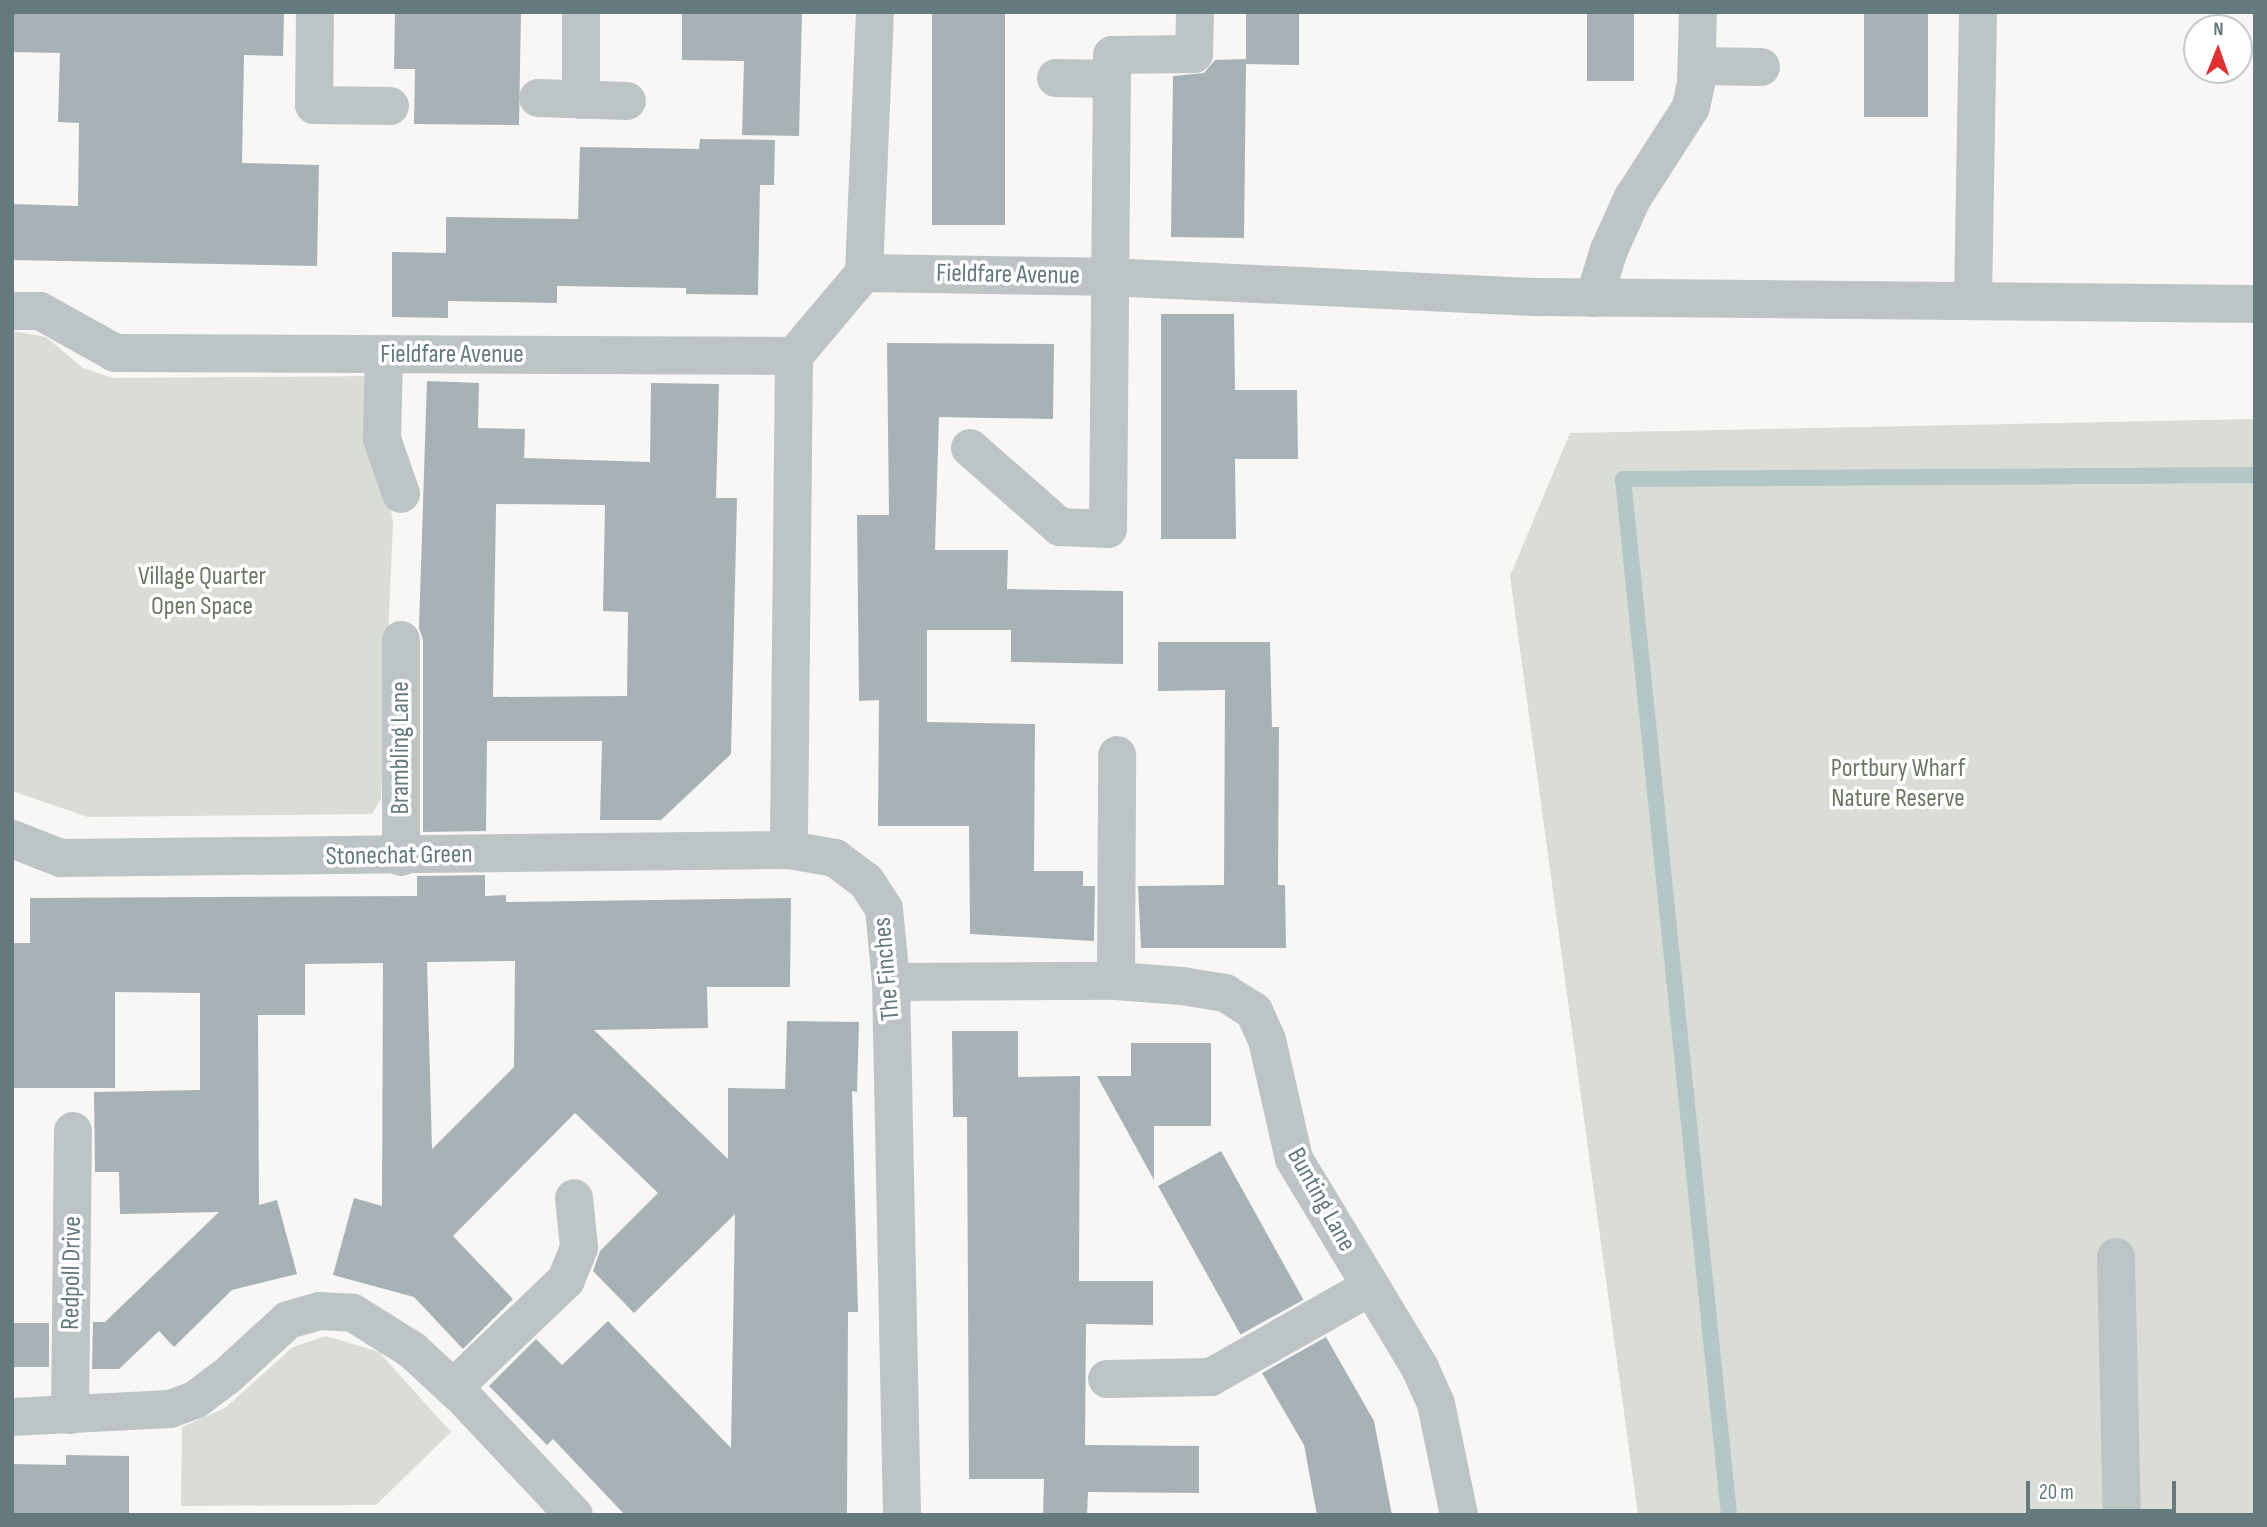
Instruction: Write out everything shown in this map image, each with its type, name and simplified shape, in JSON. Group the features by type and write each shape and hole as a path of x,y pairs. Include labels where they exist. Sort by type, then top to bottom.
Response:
{"street":[{"path":"315,12 314,105 390,106"},
{"path":"581,12 581,100"},
{"path":"789,850 794,356 864,273 875,12"},
{"path":"970,448 1060,527 1108,529 1112,55 1194,54 1195,12"},
{"path":"1594,298 1609,250 1632,199 1687,116 1697,66 1698,12"},
{"path":"1973,300 1978,12"},
{"path":"1697,66 1761,67"},
{"path":"1056,78 1111,79"},
{"path":"538,98 627,101"},
{"name":"Fieldfare Avenue","path":"864,273 1109,277 1594,298 2255,304"},
{"name":"Fieldfare Avenue","path":"12,311 40,311 115,353 794,356"},
{"path":"384,355 382,439 401,494"},
{"name":"Brambling Lane","path":"401,640 401,857"},
{"path":"1115,981 1117,755"},
{"name":"Stonechat Green","path":"12,839 61,858 401,857 789,850"},
{"name":"The Finches","path":"789,850 835,858 866,881 884,909 891,982 902,1515"},
{"name":"Bunting Lane","path":"891,982 1115,981 1224,993 1254,1011 1267,1040 1294,1159 1420,1368 1436,1404 1459,1515"},
{"name":"Redpoll Drive","path":"70,1415 73,1132"},
{"path":"453,1388 566,1280 579,1247 574,1198"},
{"path":"2116,1257 2122,1515"},
{"path":"1107,1379 1191,1380 1225,1373 1370,1287"},
{"path":"12,1417 170,1409 195,1400 288,1320 319,1311 353,1313 375,1324 453,1388 574,1515"}],"green space":[{"name":"Village Quarter Open Space","path":"12,331 46,337 83,368 113,378 371,376 393,523 381,799 372,814 88,817 12,791"},
{"name":"Portbury Wharf Nature Reserve","path":"2255,419 2255,1515 1638,1515 1510,576 1570,433"},
{"path":"326,1336 379,1352 451,1432 376,1505 181,1506 182,1427 225,1408 293,1347"}],"building":[{"path":"12,12 284,12 283,56 244,55 242,163 319,165 317,266 12,260 12,204 78,206 79,123 58,122 60,53 12,52"},
{"path":"395,12 521,12 519,125 414,124 415,69 394,69"},
{"path":"802,12 799,136 742,135 744,61 682,60 682,14"},
{"path":"932,12 1005,12 1005,225 932,225"},
{"path":"1246,12 1299,12 1299,65 1246,64 1244,238 1171,237 1173,76 1204,73 1215,60 1246,59"},
{"path":"1587,12 1634,12 1634,81 1587,81"},
{"path":"1864,12 1928,12 1928,117 1864,117"},
{"path":"700,139 775,140 774,185 760,185 758,295 686,294 686,288 557,286 557,303 448,301 448,318 392,317 392,252 446,253 446,217 578,219 580,147 699,149"},
{"path":"1161,314 1234,314 1235,390 1297,390 1298,459 1235,459 1236,539 1161,539"},
{"path":"887,343 1054,344 1053,419 939,417 935,550 1008,550 1007,589 1123,591 1123,664 1011,662 1011,630 927,630 927,722 1035,724 1034,871 1083,871 1083,886 1095,886 1094,941 970,934 969,826 878,826 879,700 859,701 857,515 889,515"},
{"path":"427,381 479,383 478,428 525,429 524,458 650,462 651,383 719,384 716,498 737,498 731,754 661,820 600,820 602,741 487,741 486,831 423,832 423,640 419,628","holes":["496,504 605,505 603,611 628,612 627,696 493,697"]},
{"path":"1158,642 1270,642 1272,727 1279,727 1278,885 1285,885 1286,948 1141,948 1138,886 1224,885 1225,690 1158,691"},
{"path":"485,875 485,896 506,895 506,902 791,898 790,987 707,987 708,1028 594,1030 728,1159 728,1088 785,1089 787,1021 859,1022 857,1092 852,1091 858,1312 848,1312 847,1515 625,1515 553,1439 547,1445 489,1386 536,1339 562,1365 608,1321 731,1448 735,1214 634,1313 593,1271 600,1251 658,1193 575,1113 453,1236 513,1299 463,1349 414,1297 333,1275 354,1198 382,1206 383,963 305,964 305,1015 258,1015 259,1205 277,1200 297,1274 232,1290 174,1347 159,1331 119,1369 92,1369 93,1322 105,1322 219,1212 120,1214 119,1172 95,1172 94,1092 200,1090 200,993 115,992 115,1088 12,1088 12,943 30,943 30,898 417,896 417,876","holes":["515,961 514,1067 432,1149 427,962"]},
{"path":"952,1031 1018,1031 1018,1077 1080,1076 1079,1281 1153,1281 1153,1325 1086,1324 1085,1445 1199,1446 1199,1493 1088,1492 1087,1515 1043,1515 1044,1479 969,1479 967,1117 953,1117"},
{"path":"1131,1043 1211,1043 1211,1126 1154,1126 1154,1180 1097,1076 1131,1076"},
{"path":"1221,1151 1303,1300 1240,1335 1158,1186"},
{"path":"12,1323 49,1323 49,1367 12,1367"},
{"path":"1326,1337 1374,1421 1392,1515 1317,1515 1304,1445 1262,1373"},
{"path":"66,1455 129,1456 129,1515 12,1515 12,1464 66,1465"}],"waterway":[{"path":"1729,1515 1623,479 2255,475"}]}
